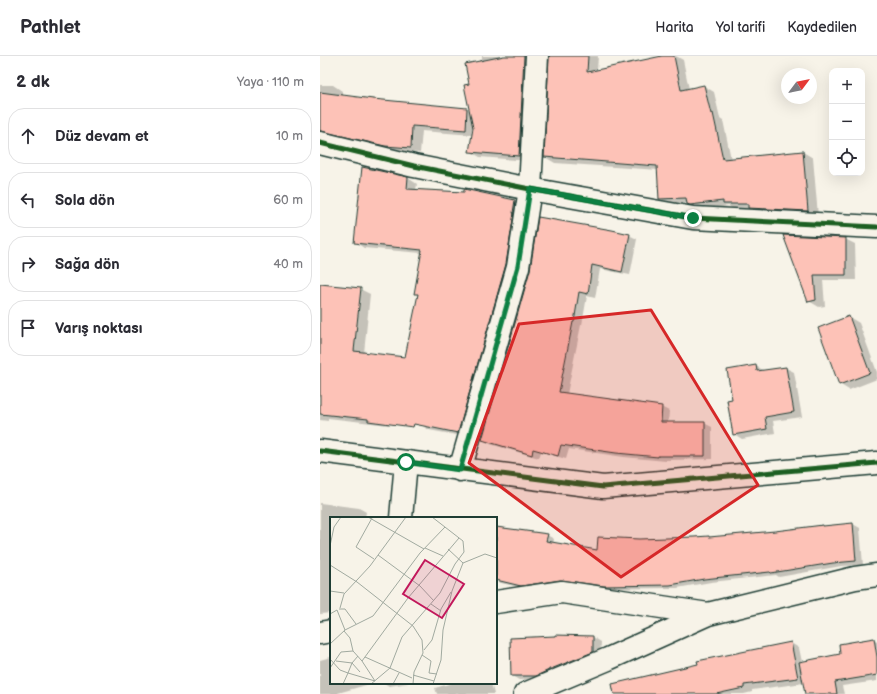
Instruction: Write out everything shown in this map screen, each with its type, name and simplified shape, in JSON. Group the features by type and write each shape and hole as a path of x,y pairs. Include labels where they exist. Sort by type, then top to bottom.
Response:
{"street":[{"path":"460,470 518,266 530,189 537,56"},
{"path":"320,143 414,166 530,189 693,218 877,227"},
{"path":"320,451 603,488 877,463"},
{"path":"402,517 406,462"},
{"path":"525,694 708,614 854,578 877,575"},
{"path":"497,602 562,592 708,614"},
{"path":"320,633 330,631"}],"highlighted area":[{"path":"651,310 758,485 621,577 469,463 519,324"}],"building":[{"path":"504,56 524,56 519,156 469,152 473,128 464,85 469,84 465,64"},
{"path":"549,56 588,56 587,72 662,56 674,56 681,90 704,85 711,114 713,113 723,159 803,151 808,211 748,208 748,204 723,204 723,201 690,205 687,204 686,198 659,199 657,166 544,157"},
{"path":"320,92 373,99 467,108 466,130 412,126 411,148 385,146 320,131"},
{"path":"362,167 408,177 407,189 464,192 464,189 515,200 506,264 458,433 414,424 413,427 368,421 368,419 320,414 320,284 361,288 354,351 405,357 418,294 414,294 422,250 354,243"},
{"path":"538,217 630,234 622,272 592,265 588,294 579,292 559,392 662,406 661,422 705,422 705,456 658,457 561,445 558,456 533,449 532,455 482,440 530,270"},
{"path":"783,235 846,238 846,275 814,275 816,300 808,302"},
{"path":"849,316 870,373 839,385 818,328"},
{"path":"756,365 757,371 786,367 794,412 765,417 767,429 733,435 727,400 732,399 727,370"},
{"path":"853,523 856,561 833,563 771,573 704,579 670,585 604,586 560,580 521,586 497,580 497,527 548,534 546,541 597,550 598,537 639,539 709,537"},
{"path":"555,635 593,636 593,652 549,669 536,676 511,676 510,638"},
{"path":"874,638 877,657 877,675 835,682 837,694 805,694 799,662 840,654 839,644"},
{"path":"791,642 798,678 744,685 744,688 716,694 614,694 612,684 698,664 697,661"}],"cycle path":[{"path":"320,143 414,166 530,189 693,218 877,227"},
{"path":"320,451 603,487 877,463"}],"route":[{"path":"406,462 460,470 518,266 530,189 693,218"}]}
